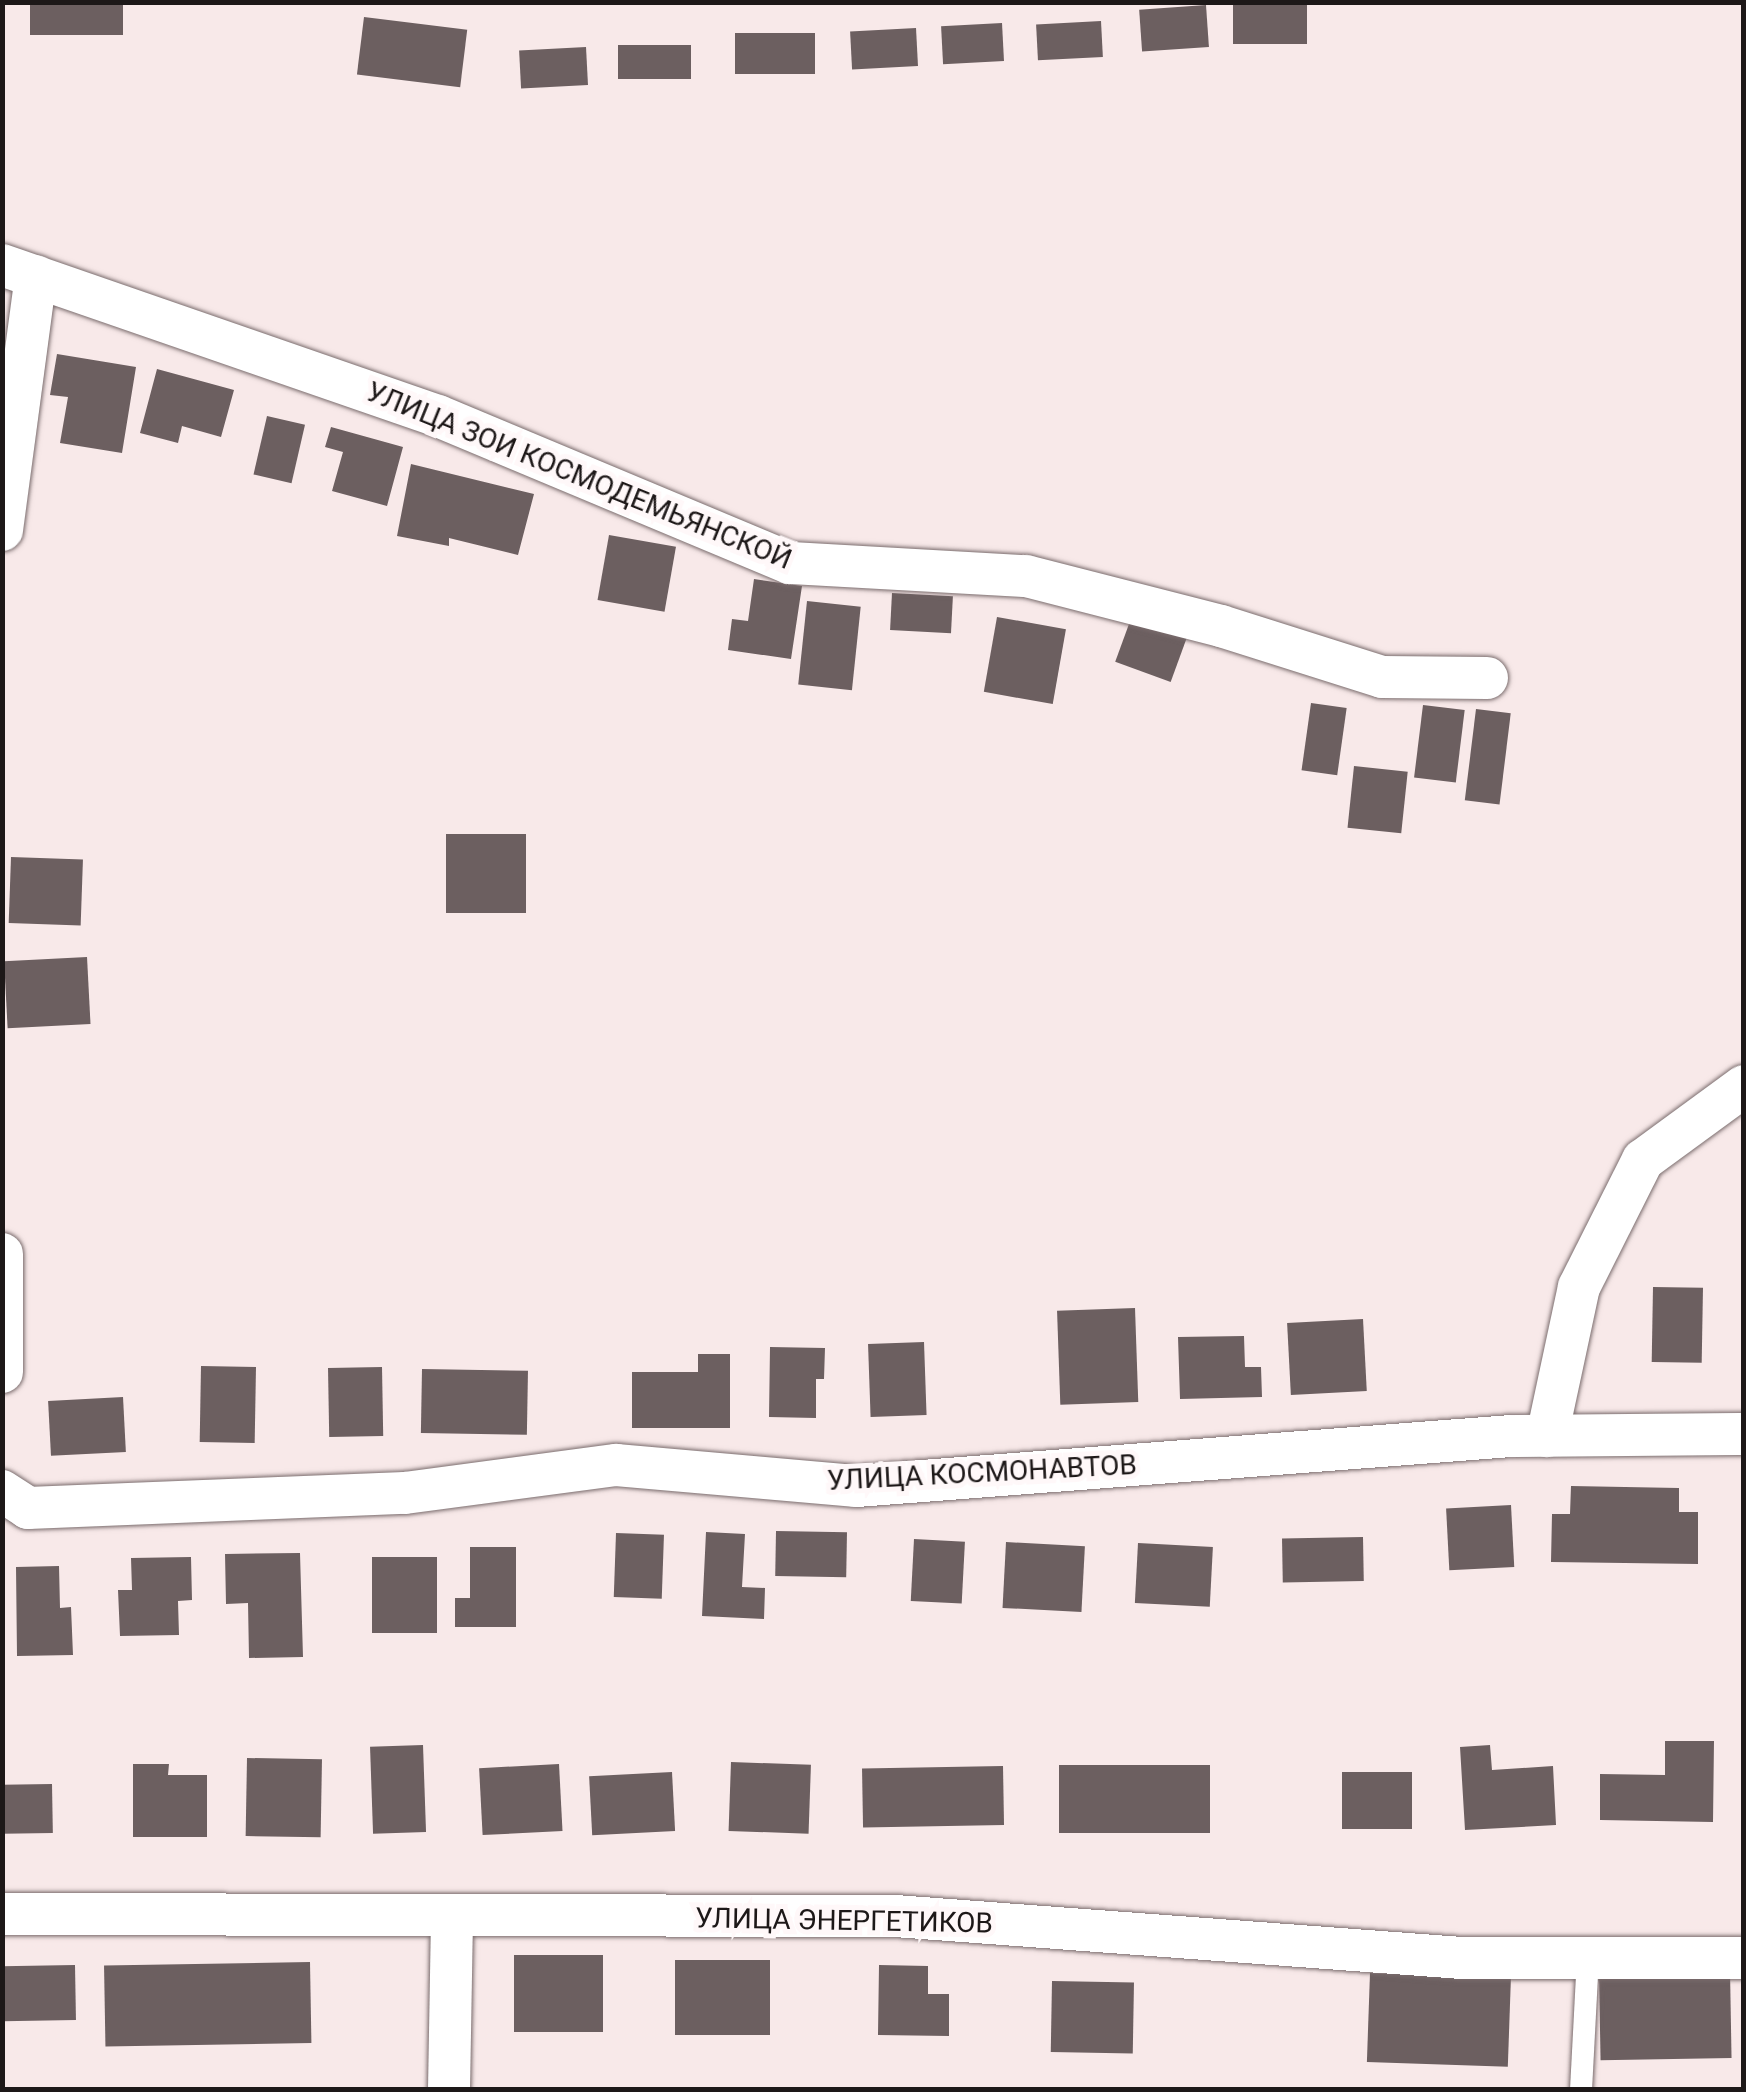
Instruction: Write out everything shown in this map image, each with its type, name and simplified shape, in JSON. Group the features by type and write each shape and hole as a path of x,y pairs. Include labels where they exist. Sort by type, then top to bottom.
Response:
{"street":[{"name":"УЛИЦА ЗОИ КОСМОДЕМЬЯНСКОЙ","path":"2,530 19,270 438,416 790,563 1026,576 1220,626 1382,677 1487,678"},
{"path":"1548,1436 1579,1288 1643,1160 1744,1086"},
{"path":"2,1254 2,1372"},
{"name":"УЛИЦА КОСМОНАВТОВ","path":"2,1491 28,1508 405,1493 616,1466 857,1486 1548,1436 1744,1434"},
{"name":"УЛИЦА ЭНЕРГЕТИКОВ","path":"2,1914 895,1916 1462,1958 1744,1958"},
{"path":"449,2090 452,1918"}],"lane":[{"path":"1581,2090 1588,1958"}],"building":[{"path":"30,2 123,2 123,35 30,35"},
{"path":"1233,3 1307,3 1307,44 1233,44"},
{"path":"1206,5 1209,47 1142,52 1139,10"},
{"path":"364,17 467,30 460,87 357,75"},
{"path":"1101,21 1103,57 1038,60 1036,24"},
{"path":"1002,23 1004,61 943,64 941,26"},
{"path":"916,28 918,66 852,69 850,31"},
{"path":"735,33 815,33 815,74 735,74"},
{"path":"618,45 691,45 691,79 618,79"},
{"path":"586,47 588,85 521,88 519,51"},
{"path":"57,354 136,367 122,453 60,443 68,397 50,395"},
{"path":"157,369 234,390 221,437 182,426 178,443 140,433"},
{"path":"267,416 305,425 292,483 254,474"},
{"path":"331,427 403,447 387,506 332,491 343,452 325,447"},
{"path":"411,464 534,494 518,555 449,538 449,546 397,536"},
{"path":"609,535 676,547 665,612 598,600"},
{"path":"754,579 802,586 791,659 728,650 732,619 748,621"},
{"path":"892,593 953,596 951,633 890,630"},
{"path":"807,601 861,607 852,690 798,685"},
{"path":"1133,613 1188,633 1171,682 1115,662"},
{"path":"997,617 1066,629 1053,704 984,692"},
{"path":"1311,703 1347,708 1337,775 1302,770"},
{"path":"1423,705 1465,710 1456,783 1414,777"},
{"path":"1476,709 1511,713 1500,805 1465,800"},
{"path":"1354,766 1408,772 1401,833 1348,828"},
{"path":"446,834 526,834 526,913 446,913"},
{"path":"11,857 83,860 81,925 9,923"},
{"path":"87,957 91,1024 8,1028 4,961"},
{"path":"1653,1287 1703,1288 1702,1363 1652,1362"},
{"path":"1135,1308 1138,1402 1060,1405 1057,1311"},
{"path":"1363,1319 1367,1391 1291,1395 1287,1323"},
{"path":"1244,1336 1245,1367 1261,1367 1262,1397 1180,1399 1178,1337"},
{"path":"924,1342 927,1415 871,1417 868,1344"},
{"path":"770,1347 825,1348 824,1379 816,1379 816,1418 769,1417"},
{"path":"698,1354 730,1354 730,1428 632,1428 632,1372 698,1372"},
{"path":"201,1366 256,1367 255,1443 200,1442"},
{"path":"382,1367 383,1436 329,1437 328,1368"},
{"path":"422,1369 528,1371 527,1435 421,1433"},
{"path":"123,1397 126,1452 51,1456 48,1401"},
{"path":"1571,1486 1679,1488 1679,1512 1698,1512 1698,1564 1551,1562 1552,1514 1570,1514"},
{"path":"1511,1505 1514,1567 1449,1570 1446,1508"},
{"path":"776,1531 847,1532 846,1577 775,1576"},
{"path":"706,1532 745,1534 742,1587 765,1588 764,1619 702,1616"},
{"path":"616,1533 664,1535 662,1599 614,1597"},
{"path":"1363,1537 1364,1581 1283,1582 1282,1538"},
{"path":"914,1539 965,1542 962,1604 911,1601"},
{"path":"1006,1542 1085,1546 1081,1612 1003,1608"},
{"path":"1138,1543 1213,1547 1210,1607 1135,1603"},
{"path":"470,1547 516,1547 516,1627 455,1627 455,1598 470,1598"},
{"path":"300,1553 303,1657 249,1658 248,1603 226,1604 225,1554"},
{"path":"191,1557 192,1600 178,1601 179,1635 120,1636 118,1590 132,1590 131,1558"},
{"path":"372,1557 437,1557 437,1633 372,1633"},
{"path":"59,1566 60,1608 71,1607 73,1655 17,1656 16,1567"},
{"path":"1665,1741 1714,1741 1713,1822 1600,1820 1600,1774 1665,1775"},
{"path":"423,1745 426,1832 373,1834 370,1747"},
{"path":"1490,1745 1492,1770 1553,1766 1556,1825 1465,1830 1460,1747"},
{"path":"247,1758 322,1759 321,1837 246,1836"},
{"path":"731,1762 811,1765 809,1834 729,1831"},
{"path":"133,1764 169,1764 168,1775 207,1775 207,1837 133,1837"},
{"path":"559,1764 563,1831 483,1835 479,1768"},
{"path":"1059,1765 1210,1765 1210,1833 1059,1833"},
{"path":"1003,1766 1004,1825 863,1827 862,1768"},
{"path":"672,1772 675,1831 592,1835 589,1776"},
{"path":"1342,1772 1412,1772 1412,1829 1342,1829"},
{"path":"52,1784 53,1833 3,1834 2,1785"},
{"path":"514,1955 603,1955 603,2032 514,2032"},
{"path":"675,1960 770,1960 770,2035 675,2035"},
{"path":"310,1962 311,2043 105,2047 104,1966"},
{"path":"75,1965 76,2020 3,2021 2,1966"},
{"path":"879,1965 928,1966 928,1994 949,1994 949,2036 878,2035"},
{"path":"1730,1970 1732,2058 1601,2060 1599,1972"},
{"path":"1370,1973 1511,1978 1508,2067 1367,2062"},
{"path":"1052,1981 1134,1982 1133,2053 1051,2052"}]}
